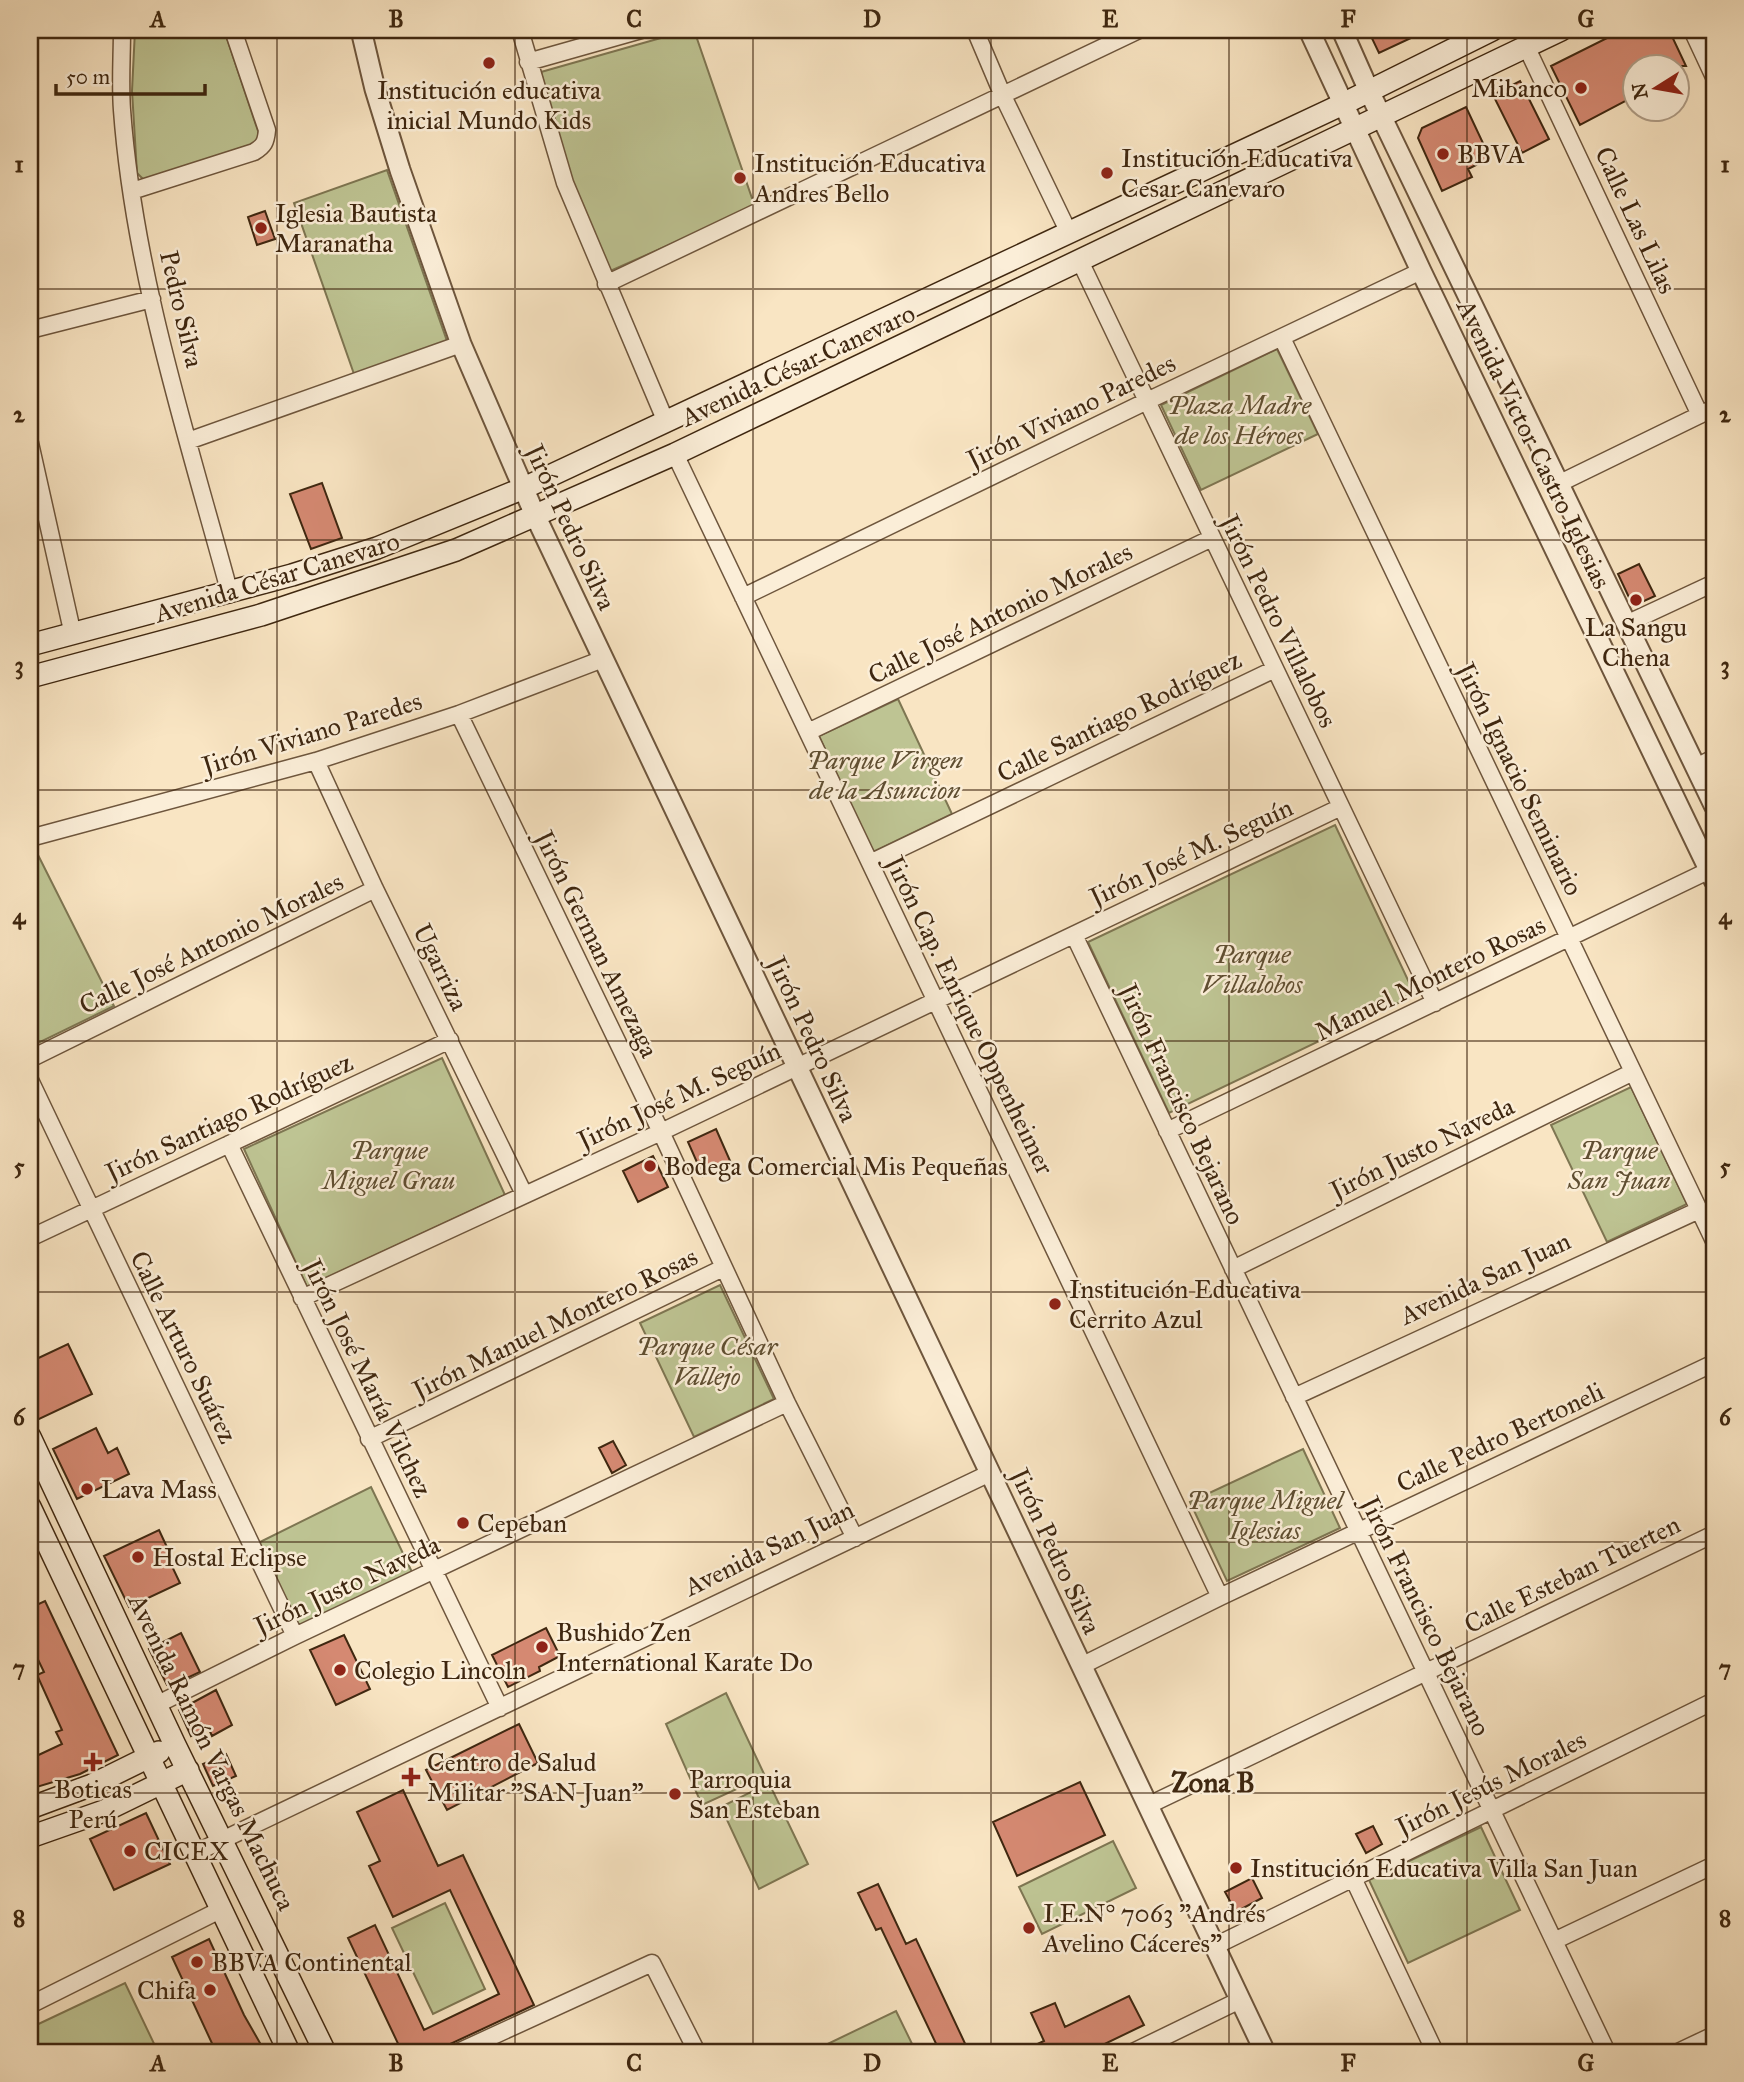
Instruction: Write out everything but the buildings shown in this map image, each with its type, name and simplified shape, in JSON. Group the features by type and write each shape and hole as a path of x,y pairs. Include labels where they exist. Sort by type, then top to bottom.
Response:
{"main road":[{"name":"Avenida César Canevaro","path":"30,645 230,594 377,548 524,488 1343,104 1492,30"},
{"name":"Avenida César Canevaro","path":"30,677 261,615 456,550 675,454 1561,30"},
{"name":"Avenida Ramón Vargas Machuca","path":"30,1437 175,1745 325,2052"},
{"path":"30,1507 289,2052"},
{"path":"30,1808 92,1786 175,1745"},
{"path":"30,1837 104,1811 188,1770"}],"street":[{"name":"Pedro Silva","path":"122,30 121,108 131,191 152,299 230,594"},
{"path":"131,191 254,152 265,144 267,130 233,30"},
{"name":"Jirón Pedro Silva","path":"360,30 397,158 461,344 535,515 1265,2052"},
{"path":"520,30 565,183 666,422"},
{"path":"528,62 641,30"},
{"path":"975,30 1003,96 1069,233"},
{"path":"606,284 1137,30"},
{"name":"Avenida Victor Castro Iglesias","path":"1309,30 1421,271 1713,873"},
{"name":"Avenida Victor Castro Iglesias","path":"1342,30 1714,806"},
{"path":"1692,30 1714,77"},
{"name":"Calle Las Lilas","path":"1527,46 1707,412"},
{"name":"Jirón Pedro Villalobos","path":"1080,261 1435,1003"},
{"name":"Jirón Viviano Paredes","path":"743,597 1421,271"},
{"path":"30,330 152,299"},
{"name":"Jirón Ignacio Seminario","path":"1282,338 1714,1241"},
{"path":"188,441 461,344"},
{"path":"1558,484 1707,412"},
{"path":"30,443 34,479 73,635"},
{"name":"Jirón Cap. Enrique Oppenheimer","path":"675,454 1220,1597"},
{"name":"Calle José Antonio Morales","path":"808,732 1212,538"},
{"path":"1626,624 1714,583"},
{"name":"Jirón Viviano Paredes","path":"30,838 316,761 459,714 603,659"},
{"name":"Calle Santiago Rodríguez","path":"870,863 1275,668"},
{"name":"Jirón German Amezaga","path":"459,714 661,1132 787,1403 855,1538"},
{"path":"1696,767 1714,758"},
{"name":"Ugarriza","path":"316,761 375,889 524,1194"},
{"name":"Jirón José M. Seguín","path":"302,1298 661,1132 1341,807"},
{"name":"Manuel Montero Rosas","path":"1167,1131 1569,938 1713,873"},
{"name":"Calle José Antonio Morales","path":"30,1059 375,889"},
{"name":"Jirón Francisco Bejarano","path":"1074,935 1607,2052"},
{"name":"Jirón Santiago Rodríguez","path":"30,1238 450,1040"},
{"name":"Jirón Justo Naveda","path":"1233,1269 1633,1072"},
{"name":"Calle Arturo Suárez","path":"30,1080 295,1636"},
{"name":"Jirón José María Vilchez","path":"229,1144 499,1708"},
{"name":"Avenida San Juan","path":"1294,1397 1699,1210"},
{"name":"Jirón Manuel Montero Rosas","path":"369,1439 723,1268"},
{"name":"Calle Pedro Bertoneli","path":"1081,1666 1220,1597 1714,1363"},
{"name":"Jirón Justo Naveda","path":"158,1704 295,1636 787,1403"},
{"name":"Avenida San Juan","path":"193,1854 990,1473"},
{"name":"Calle Esteban Tuerten","path":"1149,1805 1714,1534"},
{"name":"Jirón Jesús Morales","path":"1215,1946 1714,1701"},
{"path":"1554,1941 1714,1866"},
{"path":"1353,1878 1435,2052"},
{"path":"30,2005 220,1910"},
{"path":"458,2052 652,1963 697,2052"},
{"path":"1133,2052 1240,2000"},
{"path":"1678,2052 1714,2035"}],"green space":[{"path":"135,30 224,30 258,131 258,140 253,144 144,180 137,173 132,91"},
{"path":"694,30 755,207 608,272 568,174 541,72"},
{"path":"387,170 447,341 354,374 294,203"},
{"name":"Plaza Madre de los Héroes","path":"1277,349 1318,434 1201,490 1161,405"},
{"name":"Parque Virgen de la Asuncion","path":"898,699 952,814 873,852 819,736"},
{"name":"Parque Villalobos","path":"1335,825 1415,995 1169,1113 1088,942"},
{"path":"34,847 114,1006 30,1047 30,848"},
{"name":"Parque Miguel Grau","path":"442,1058 505,1195 307,1287 244,1149"},
{"name":"Parque San Juan","path":"1631,1087 1687,1204 1607,1242 1551,1125"},
{"name":"Parque César Vallejo","path":"720,1285 774,1399 694,1437 640,1323"},
{"name":"Parque Miguel Iglesias","path":"1303,1449 1340,1528 1227,1581 1190,1502"},
{"path":"371,1487 412,1572 299,1627 258,1543"},
{"path":"726,1693 765,1776 702,1805 666,1724"},
{"path":"769,1783 808,1864 759,1889 721,1807"},
{"path":"1481,1827 1520,1910 1408,1963 1369,1880"},
{"path":"1113,1841 1136,1888 1042,1934 1019,1887"},
{"path":"445,1903 485,1989 433,2014 392,1928"},
{"path":"125,1983 158,2052 30,2052 30,2028"},
{"path":"896,2011 916,2052 811,2052"}],"place":[{"name":"Institución educativa inicial Mundo Kids","path":"489,63"},
{"name":"Mibanco","path":"1581,88"},
{"name":"BBVA","path":"1443,154"},
{"name":"Institución Educativa Cesar Canevaro","path":"1107,173"},
{"name":"Institución Educativa Andres Bello","path":"740,178"},
{"name":"Iglesia Bautista Maranatha","path":"261,228"},
{"name":"La Sangu Chena","path":"1636,600"},
{"name":"Bodega Comercial Mis Pequeñas","path":"650,1166"},
{"name":"Institución Educativa Cerrito Azul","path":"1055,1304"},
{"name":"Lava Mass","path":"87,1489"},
{"name":"Cepeban","path":"463,1523"},
{"name":"Hostal Eclipse","path":"138,1557"},
{"name":"Bushido Zen International Karate Do","path":"542,1647"},
{"name":"Colegio Lincoln","path":"340,1670"},
{"name":"Boticas Perú","path":"93,1762"},
{"name":"Centro de Salud Militar \"SAN Juan\"","path":"411,1777"},
{"name":"Parroquia San Esteban","path":"675,1794"},
{"name":"CICEX","path":"130,1851"},
{"name":"Institución Educativa Villa San Juan","path":"1236,1868"},
{"name":"I.E.N° 7063 \"Andrés Avelino Cáceres\"","path":"1029,1928"},
{"name":"BBVA Continental","path":"197,1962"},
{"name":"Chifa","path":"210,1990"}],"district":[{"name":"Zona B","path":"1213,1782"}]}
